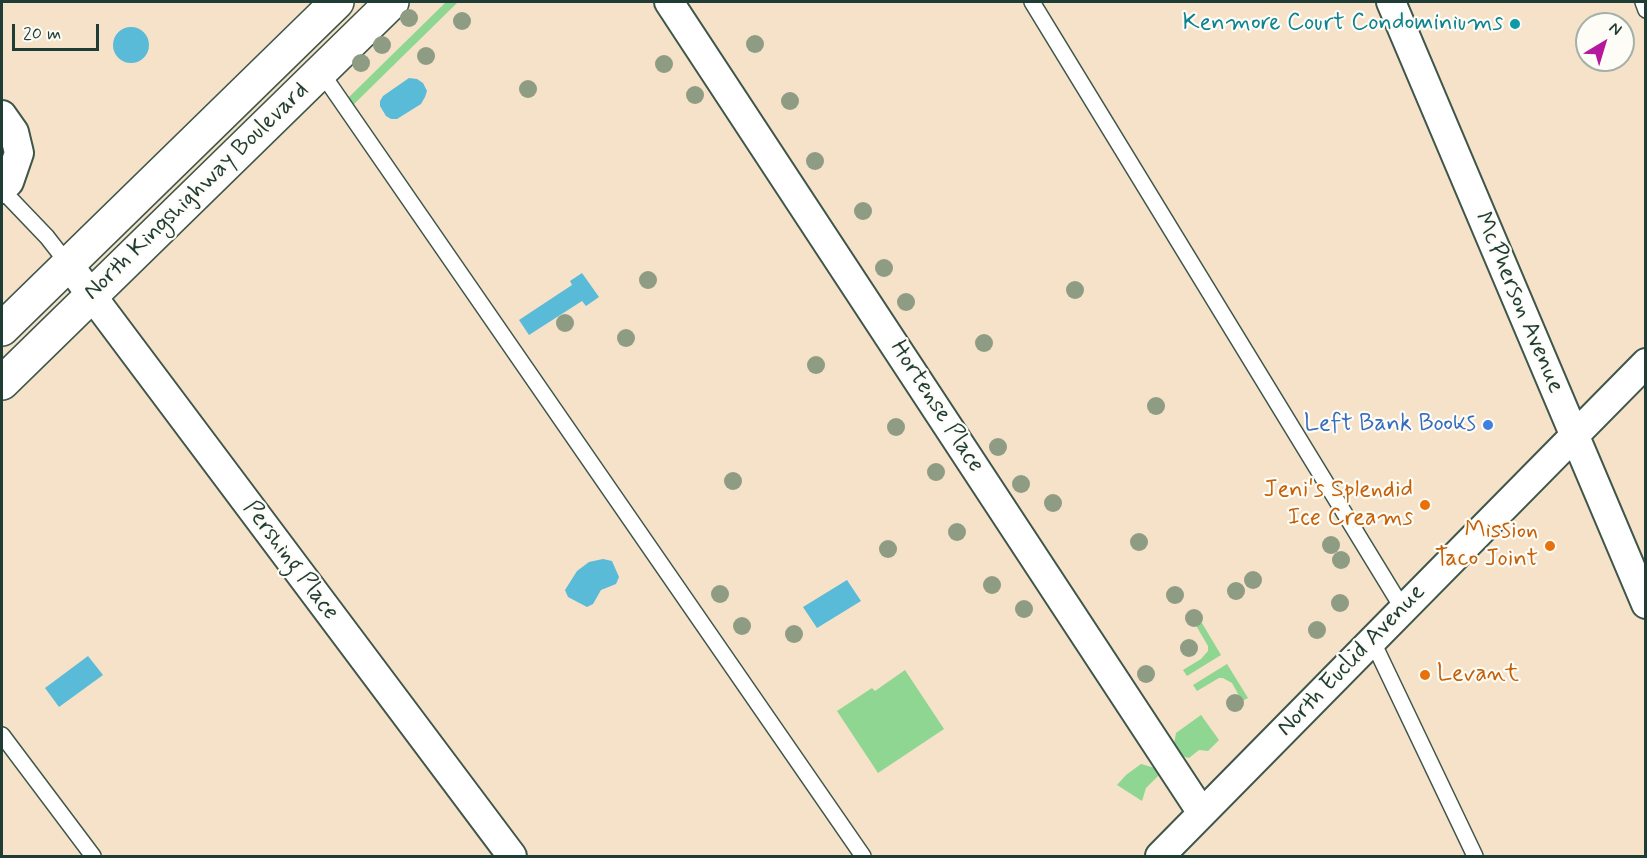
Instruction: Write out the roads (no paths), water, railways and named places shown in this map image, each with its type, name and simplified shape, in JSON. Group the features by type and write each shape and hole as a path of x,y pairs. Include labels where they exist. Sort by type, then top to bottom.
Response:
{"main road":[{"name":"North Kingshighway Boulevard","path":"2,329 337,2"},
{"name":"North Kingshighway Boulevard","path":"2,383 392,2"}],"street":[{"name":"Hortense Place","path":"669,2 1203,813"},
{"name":"McPherson Avenue","path":"1391,2 1646,604"},
{"path":"2,115 14,132 19,153 9,183 2,189"},
{"name":"Pershing Place","path":"68,264 512,856"},
{"name":"North Euclid Avenue","path":"1160,856 1188,846 1203,813 1646,363"}],"lane":[{"path":"1032,2 1403,609"},
{"path":"1643,2 1646,10"},
{"path":"321,72 862,856"},
{"path":"2,189 47,237 68,264"},
{"path":"1372,640 1475,856"},
{"path":"2,735 93,856"}],"water":[{"path":"131,27 144,32 149,45 144,58 131,63 118,58 113,45 118,32"},
{"path":"409,78 423,83 427,91 425,97 421,104 397,119 391,119 386,116 380,106 380,101 383,96"},
{"path":"582,273 599,297 586,306 582,301 529,335 519,320 572,285 570,281"},
{"path":"603,559 612,561 619,577 616,584 601,590 593,604 587,607 568,597 565,590 577,571 589,562"},
{"path":"847,580 861,601 817,628 803,607"},
{"path":"88,656 103,675 59,707 45,688"}],"place":[{"name":"Kenmore Court Condominiums","path":"1515,24"},
{"name":"Left Bank Books","path":"1488,425"},
{"name":"Jeni's Splendid Ice Creams","path":"1425,505"},
{"name":"Mission Taco Joint","path":"1550,546"},
{"name":"Levant","path":"1425,675"}]}
